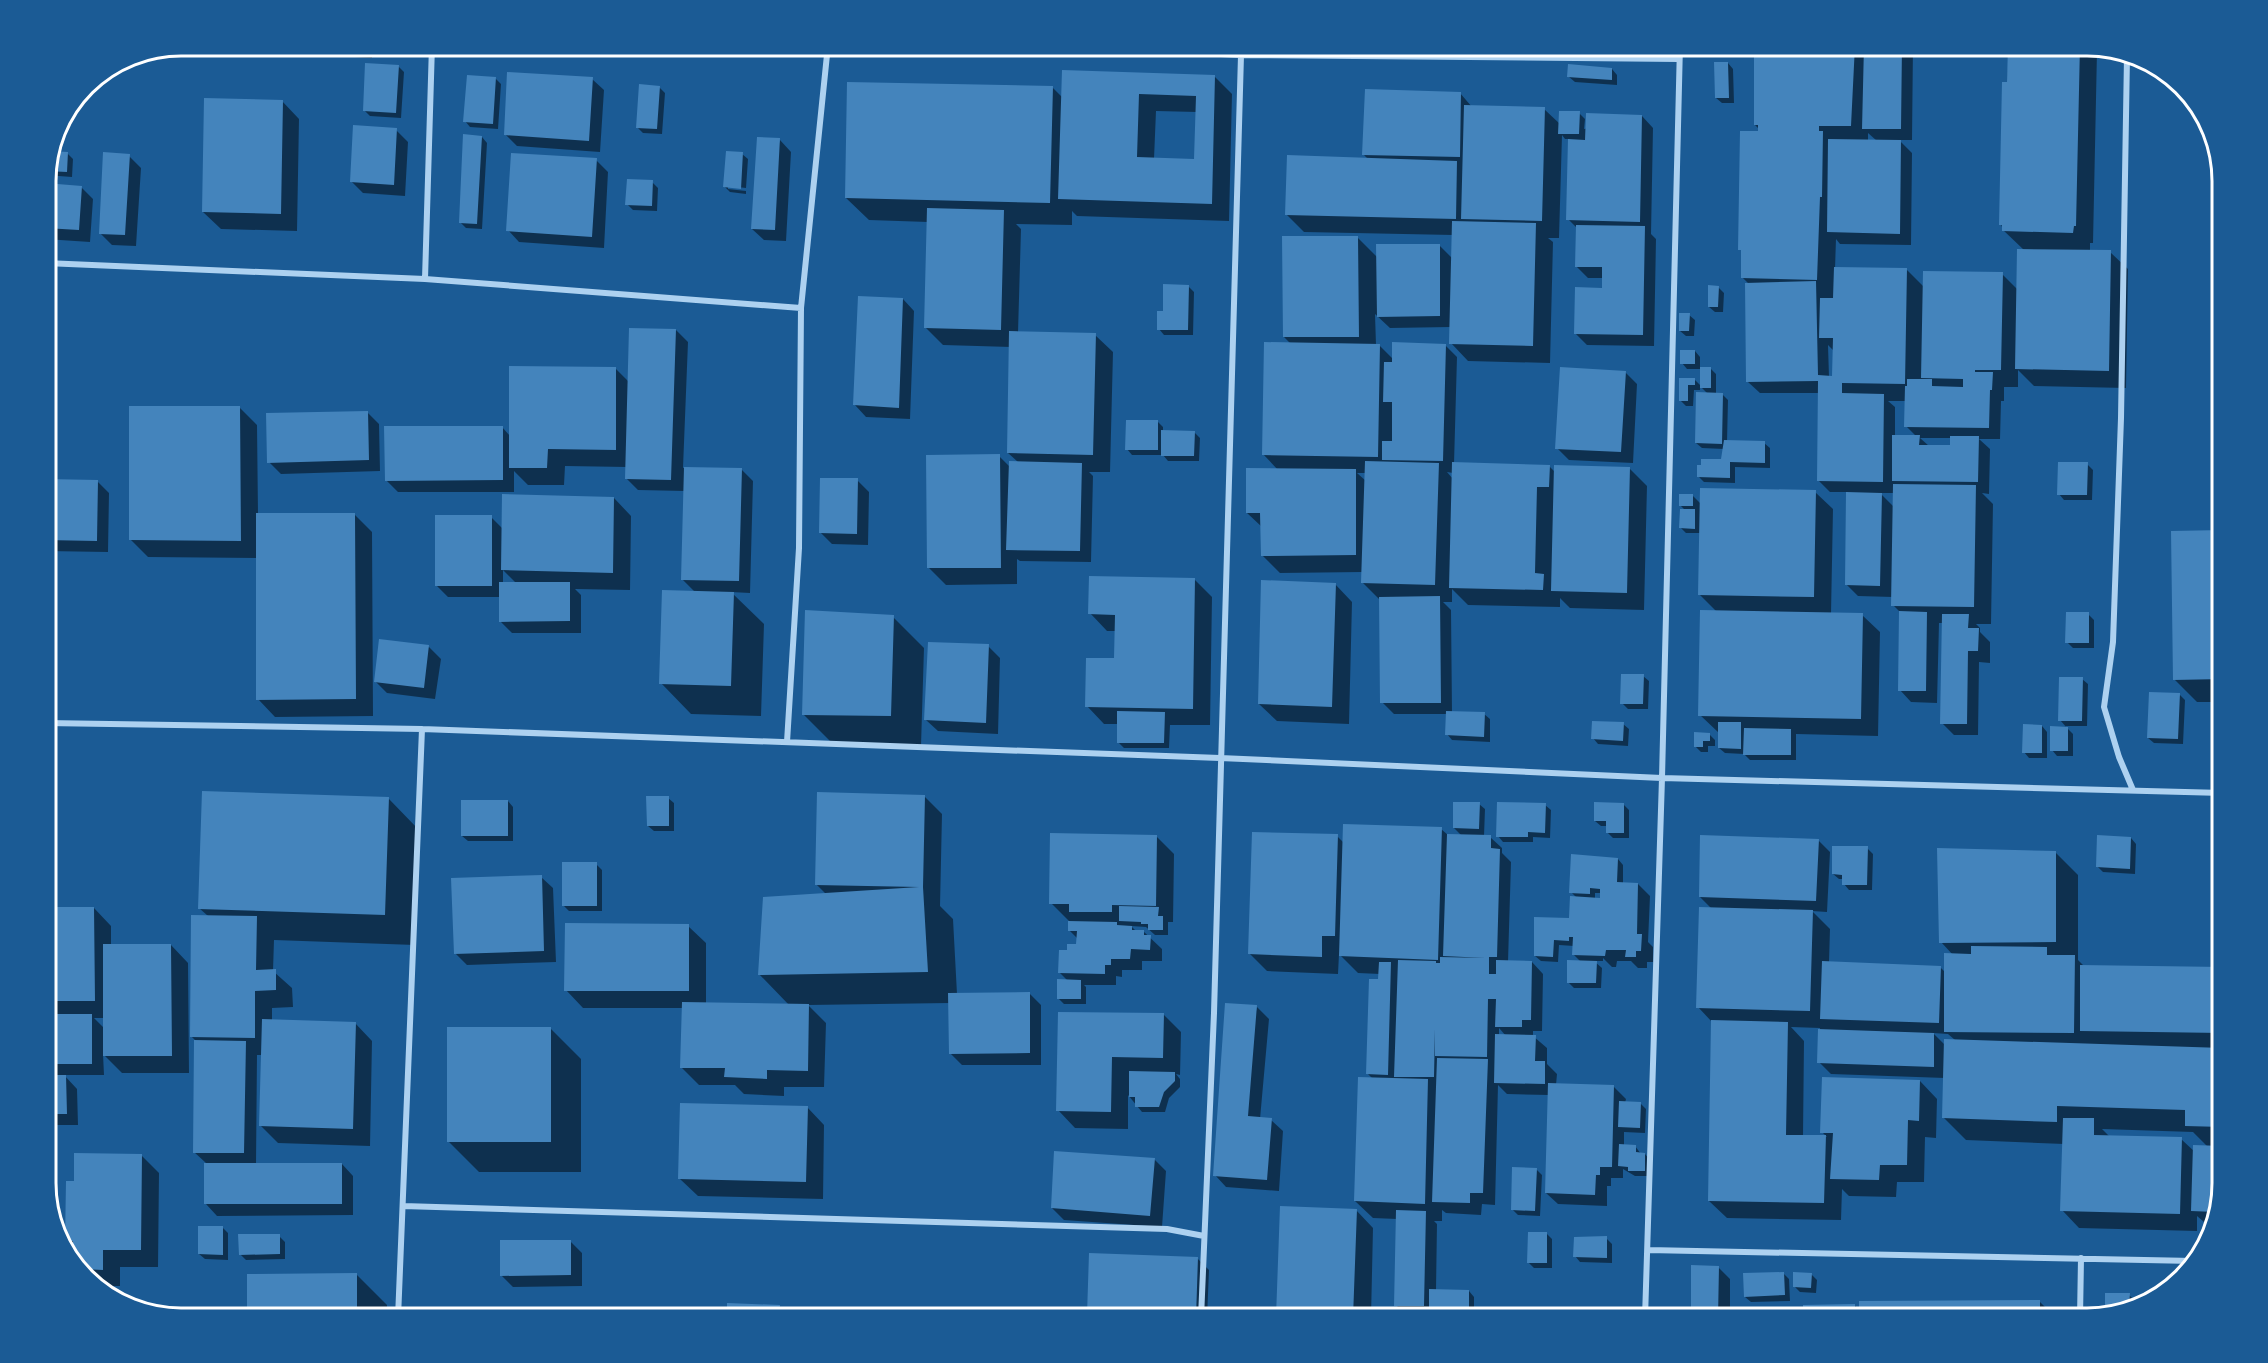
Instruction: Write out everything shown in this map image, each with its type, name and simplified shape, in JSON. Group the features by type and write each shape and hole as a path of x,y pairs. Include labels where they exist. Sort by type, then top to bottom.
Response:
{"street":[{"path":"425,279 432,56"},
{"path":"787,742 799,548 801,308 827,56"},
{"path":"1201,1308 1214,1013 1241,56"},
{"path":"1350,56 1679,59"},
{"path":"1645,1308 1662,778 1679,56"},
{"path":"2127,62 2121,429 2113,642 2104,707 2119,758 2133,790"},
{"path":"56,263 425,279 801,308"},
{"path":"56,723 422,729 1220,758 1662,778 2212,793"},
{"path":"398,1308 422,729"},
{"path":"403,1206 1158,1229 1204,1236"},
{"path":"1648,1250 2185,1261"},
{"path":"2080,1258 2080,1308"}],"building":[{"path":"1754,56 1854,56 1851,126 1819,126 1819,131 1823,131 1817,280 1741,278 1741,250 1738,250 1740,131 1758,131 1758,125 1754,125"},
{"path":"1864,56 1902,56 1901,129 1862,129"},
{"path":"2008,56 2080,56 2076,226 2074,226 2073,233 2002,231 2002,225 1999,225 2002,82 2007,82"},
{"path":"1714,62 1728,62 1729,98 1715,98"},
{"path":"365,63 399,65 396,113 363,111"},
{"path":"1568,64 1612,68 1612,80 1567,77"},
{"path":"1062,70 1215,75 1212,204 1058,199","holes":["1139,94 1196,96 1194,159 1137,157"]},
{"path":"507,72 593,77 589,141 504,135"},
{"path":"467,75 496,77 493,124 463,122"},
{"path":"847,82 1053,86 1050,203 845,198"},
{"path":"639,84 660,86 657,129 636,128"},
{"path":"1365,89 1461,92 1460,157 1362,155"},
{"path":"204,98 283,100 281,214 202,212"},
{"path":"1464,105 1545,107 1542,221 1461,219"},
{"path":"1559,111 1580,111 1579,134 1558,134"},
{"path":"1586,113 1642,115 1640,222 1566,220 1568,139 1585,140"},
{"path":"353,125 397,128 394,185 350,182"},
{"path":"463,134 482,136 477,224 459,223"},
{"path":"757,137 780,138 775,230 751,229"},
{"path":"1828,139 1901,140 1900,234 1827,232"},
{"path":"726,151 743,152 741,189 723,187"},
{"path":"59,152 68,152 67,172 56,171"},
{"path":"103,152 130,154 125,235 99,234"},
{"path":"511,153 597,158 592,237 506,231"},
{"path":"1287,155 1457,161 1456,219 1285,215"},
{"path":"627,179 653,180 652,206 625,205"},
{"path":"56,184 82,186 79,230 56,229"},
{"path":"927,208 1004,210 1001,330 924,328"},
{"path":"1452,221 1536,223 1533,346 1449,344"},
{"path":"1576,225 1645,226 1643,335 1574,334 1575,287 1602,288 1602,267 1575,267"},
{"path":"1282,236 1358,236 1359,337 1283,337"},
{"path":"1376,244 1440,244 1440,316 1377,317"},
{"path":"2017,249 2111,250 2109,371 2015,369"},
{"path":"1834,267 1907,268 1905,384 1842,383 1842,393 1884,394 1883,482 1817,481 1818,381 1746,382 1745,283 1816,281 1818,375 1832,376 1833,338 1819,338 1820,298 1833,298"},
{"path":"1923,271 2003,272 2001,370 1975,370 1975,372 1993,372 1989,428 1904,427 1907,379 1932,379 1932,386 1963,387 1963,379 1921,378"},
{"path":"1163,284 1189,285 1188,330 1157,330 1157,311 1163,311"},
{"path":"1708,285 1719,286 1718,307 1708,307"},
{"path":"858,296 903,298 899,408 853,405"},
{"path":"1679,313 1690,313 1689,331 1679,331"},
{"path":"629,328 676,329 671,480 625,479"},
{"path":"1009,331 1096,333 1093,455 1007,453"},
{"path":"1264,342 1380,344 1378,457 1262,455"},
{"path":"1392,342 1446,344 1443,461 1382,460 1382,441 1392,441 1392,402 1383,402 1384,362 1392,362"},
{"path":"1680,350 1695,350 1695,364 1680,364"},
{"path":"509,366 616,367 616,450 548,449 547,468 509,468"},
{"path":"1560,367 1626,371 1621,452 1555,449"},
{"path":"1700,367 1711,367 1711,388 1700,388"},
{"path":"1679,378 1695,378 1695,385 1688,385 1688,401 1679,401"},
{"path":"1696,392 1723,393 1722,444 1695,443"},
{"path":"129,406 240,406 241,541 129,540"},
{"path":"368,411 369,460 267,463 266,413"},
{"path":"1126,420 1158,420 1158,450 1125,450"},
{"path":"384,426 503,426 503,480 385,481"},
{"path":"1161,430 1195,431 1194,456 1161,456"},
{"path":"1892,435 1920,435 1919,445 1950,445 1950,436 1979,436 1978,482 1892,481"},
{"path":"1724,440 1765,441 1765,463 1730,462 1730,478 1697,477 1697,465 1701,465 1701,459 1721,459"},
{"path":"1000,454 1001,568 927,568 926,455"},
{"path":"1009,461 1082,463 1080,551 1006,550"},
{"path":"1365,461 1439,463 1435,585 1361,583"},
{"path":"1452,462 1550,465 1549,487 1537,487 1535,573 1544,574 1543,590 1449,588"},
{"path":"2058,462 2088,462 2087,495 2057,495"},
{"path":"1554,465 1630,467 1627,593 1551,591"},
{"path":"684,467 742,468 739,581 681,580"},
{"path":"1246,468 1356,469 1356,555 1261,556 1260,513 1246,513"},
{"path":"820,478 858,478 857,534 819,533"},
{"path":"56,479 98,480 97,541 56,540"},
{"path":"1893,484 1976,485 1974,607 1891,606"},
{"path":"1700,488 1816,490 1814,597 1698,595"},
{"path":"1846,492 1882,493 1880,586 1845,585"},
{"path":"502,494 614,497 613,573 501,570"},
{"path":"1679,494 1693,494 1693,506 1679,506"},
{"path":"1680,509 1695,509 1695,529 1679,528"},
{"path":"256,513 355,513 356,699 256,700"},
{"path":"435,515 492,515 492,586 435,586"},
{"path":"2212,530 2212,679 2173,680 2171,531"},
{"path":"1089,576 1195,578 1193,709 1085,707 1086,658 1114,658 1115,615 1088,614"},
{"path":"1261,580 1336,583 1332,707 1258,704"},
{"path":"499,582 570,582 570,621 499,622"},
{"path":"662,590 734,592 731,686 659,684"},
{"path":"1440,596 1441,703 1380,703 1379,597"},
{"path":"805,610 894,615 891,716 802,715"},
{"path":"1700,610 1863,613 1861,719 1698,716"},
{"path":"1899,611 1927,612 1926,691 1898,691"},
{"path":"2066,612 2089,612 2089,643 2065,643"},
{"path":"1942,614 1969,614 1968,628 1979,628 1978,651 1968,651 1967,724 1940,724"},
{"path":"379,639 429,645 424,688 374,682"},
{"path":"928,642 989,644 986,723 924,720"},
{"path":"1621,674 1644,674 1643,704 1620,704"},
{"path":"2059,677 2083,677 2082,721 2058,721"},
{"path":"2149,692 2180,693 2178,739 2147,738"},
{"path":"1117,711 1165,712 1164,743 1117,743"},
{"path":"1446,711 1485,712 1484,737 1445,735"},
{"path":"1592,721 1624,722 1623,741 1591,739"},
{"path":"1718,722 1741,722 1741,749 1718,748"},
{"path":"2023,724 2042,725 2042,753 2022,753"},
{"path":"2050,726 2068,727 2068,751 2050,751"},
{"path":"1744,728 1791,729 1791,755 1743,755"},
{"path":"1694,732 1710,733 1710,741 1703,741 1703,747 1694,747"},
{"path":"202,791 389,797 385,915 198,909"},
{"path":"817,792 925,795 923,887 928,972 758,975 763,897 919,887 815,885"},
{"path":"646,796 669,796 669,826 647,826"},
{"path":"461,800 508,800 508,836 461,836"},
{"path":"1453,802 1480,802 1479,829 1453,828"},
{"path":"1497,802 1546,803 1545,833 1528,832 1528,837 1496,837"},
{"path":"1594,802 1624,803 1624,833 1606,833 1606,821 1594,821"},
{"path":"1343,824 1442,827 1438,960 1339,956"},
{"path":"1252,832 1338,834 1335,936 1322,936 1322,957 1248,954"},
{"path":"1050,833 1157,835 1156,906 1112,905 1112,912 1069,912 1069,904 1049,904"},
{"path":"1447,834 1491,835 1491,848 1500,849 1497,957 1489,957 1489,974 1496,974 1496,960 1532,961 1531,1020 1522,1020 1522,1027 1495,1027 1496,999 1488,999 1487,1057 1435,1056 1435,1029 1434,1077 1394,1077 1398,960 1440,963 1440,957 1486,958 1443,956"},
{"path":"1700,835 1819,839 1816,901 1699,897"},
{"path":"2097,835 2131,837 2130,869 2096,867"},
{"path":"1832,846 1868,846 1867,885 1842,885 1842,875 1832,874"},
{"path":"1937,848 2056,851 2056,942 1939,943"},
{"path":"1571,854 1618,858 1617,882 1638,883 1637,934 1642,934 1641,951 1636,951 1636,957 1625,957 1626,950 1606,950 1605,956 1572,955 1573,937 1569,937 1569,941 1554,940 1553,957 1534,956 1534,917 1569,918 1570,896 1600,898 1600,889 1590,888 1590,894 1569,893"},
{"path":"562,862 597,862 597,906 562,906"},
{"path":"542,875 544,951 454,954 451,878"},
{"path":"1119,906 1159,907 1158,916 1163,916 1163,930 1148,930 1148,924 1141,924 1141,922 1119,921"},
{"path":"56,907 94,907 95,1001 56,1001"},
{"path":"1699,907 1813,910 1810,1011 1696,1008"},
{"path":"191,915 257,916 256,970 276,969 276,990 255,991 255,1038 190,1037"},
{"path":"1068,921 1117,922 1117,925 1132,926 1132,930 1144,930 1144,935 1151,935 1150,950 1131,949 1130,959 1111,959 1111,965 1105,965 1105,974 1058,973 1059,950 1067,950 1067,944 1076,944 1077,931 1068,931"},
{"path":"565,923 689,924 689,991 564,991"},
{"path":"103,944 171,944 172,1056 103,1056"},
{"path":"1971,946 2047,947 2047,955 2075,955 2074,1033 1944,1032 1944,953 1971,954"},
{"path":"1567,960 1597,961 1596,983 1567,983"},
{"path":"1822,961 1941,966 1939,1023 1820,1019"},
{"path":"1379,962 1391,962 1388,1075 1366,1074 1369,979 1378,979"},
{"path":"2080,965 2212,967 2212,1033 2080,1031"},
{"path":"1057,979 1081,980 1081,999 1057,999"},
{"path":"1030,992 1030,1053 949,1054 948,993"},
{"path":"682,1002 809,1004 808,1071 767,1070 767,1079 724,1077 725,1068 680,1068"},
{"path":"1225,1003 1257,1005 1248,1116 1272,1118 1267,1180 1213,1176"},
{"path":"1058,1012 1164,1013 1163,1058 1112,1057 1111,1112 1056,1111"},
{"path":"56,1014 92,1014 92,1064 56,1064"},
{"path":"262,1019 356,1022 353,1129 259,1126"},
{"path":"1711,1020 1788,1022 1786,1135 1826,1135 1824,1203 1708,1201"},
{"path":"447,1027 551,1027 551,1142 447,1142"},
{"path":"1818,1029 1934,1033 1934,1067 1817,1063"},
{"path":"1495,1034 1536,1035 1535,1061 1545,1061 1545,1084 1494,1083"},
{"path":"1944,1039 2212,1048 2212,1127 2185,1126 2185,1110 2057,1106 2057,1122 1942,1118"},
{"path":"194,1040 246,1041 244,1153 193,1153"},
{"path":"1437,1058 1488,1059 1483,1193 1470,1193 1470,1203 1432,1202"},
{"path":"1129,1071 1175,1072 1175,1081 1164,1092 1159,1107 1135,1107 1135,1097 1129,1097"},
{"path":"56,1075 66,1075 67,1114 56,1114"},
{"path":"1358,1077 1428,1079 1425,1204 1354,1201"},
{"path":"1822,1077 1920,1080 1919,1121 1908,1120 1907,1165 1880,1165 1879,1180 1830,1179 1833,1133 1820,1133"},
{"path":"1548,1083 1614,1085 1612,1167 1600,1167 1600,1175 1596,1175 1595,1195 1545,1193"},
{"path":"1619,1101 1641,1102 1640,1128 1618,1127"},
{"path":"680,1103 808,1106 806,1182 678,1179"},
{"path":"2063,1118 2094,1118 2094,1135 2182,1137 2180,1214 2060,1211"},
{"path":"1619,1144 1636,1145 1636,1152 1645,1153 1645,1171 1628,1171 1628,1167 1618,1166"},
{"path":"2193,1145 2212,1146 2212,1182 2209,1212 2191,1211"},
{"path":"1054,1151 1155,1158 1150,1216 1051,1208"},
{"path":"74,1153 142,1154 141,1250 103,1250 103,1270 91,1269 81,1259 65,1230 66,1181 74,1181"},
{"path":"204,1163 342,1163 342,1204 204,1204"},
{"path":"1512,1167 1537,1168 1535,1211 1511,1210"},
{"path":"1280,1206 1357,1209 1353,1308 1276,1308"},
{"path":"1396,1210 1426,1211 1424,1306 1394,1306"},
{"path":"198,1226 223,1226 223,1255 198,1254"},
{"path":"1528,1232 1547,1232 1547,1263 1527,1263"},
{"path":"238,1234 280,1234 280,1254 239,1255"},
{"path":"1607,1236 1607,1258 1573,1257 1574,1237"},
{"path":"500,1240 571,1240 571,1275 500,1276"},
{"path":"1089,1253 1198,1257 1196,1308 1087,1308"},
{"path":"1691,1265 1719,1266 1718,1308 1691,1308"},
{"path":"1784,1272 1785,1295 1744,1297 1743,1273"},
{"path":"1793,1272 1812,1273 1811,1288 1793,1287"},
{"path":"357,1273 357,1308 247,1308 247,1274"},
{"path":"1429,1289 1469,1290 1469,1308 1429,1307"},
{"path":"2105,1293 2130,1293 2130,1300 2105,1306"},
{"path":"2040,1300 2040,1308 1859,1308 1859,1301"},
{"path":"727,1303 780,1305 780,1308 727,1308"},
{"path":"1855,1304 1855,1308 1803,1308 1803,1305"}]}
